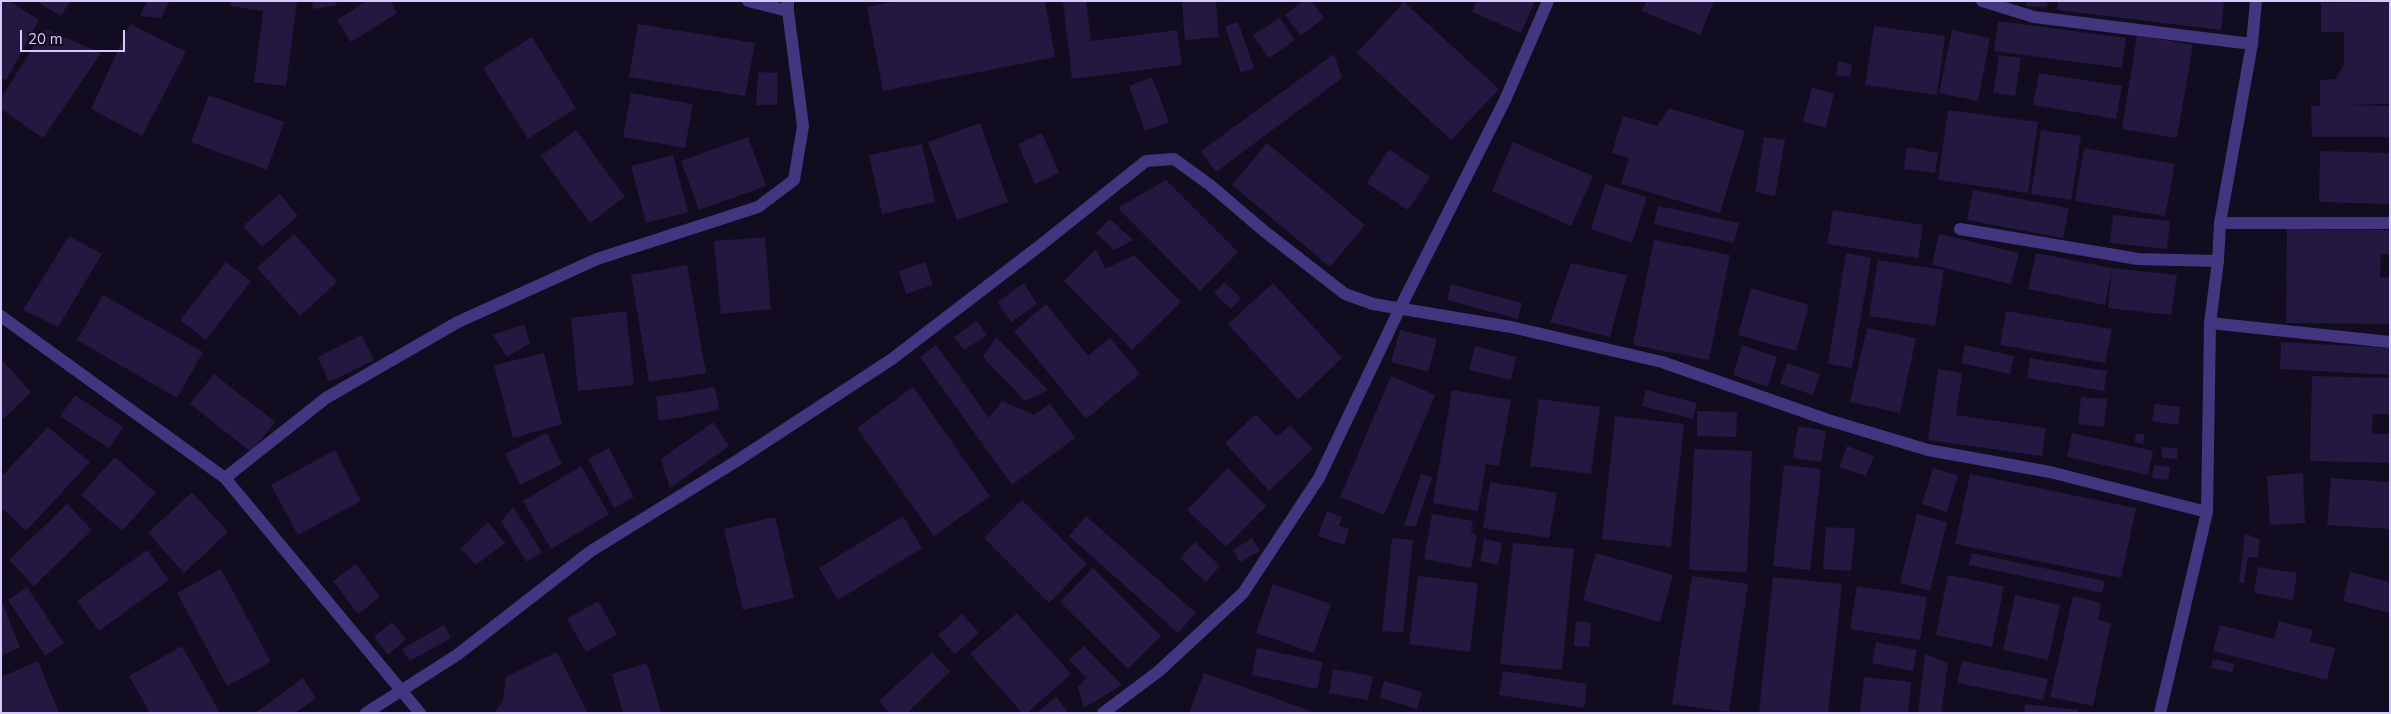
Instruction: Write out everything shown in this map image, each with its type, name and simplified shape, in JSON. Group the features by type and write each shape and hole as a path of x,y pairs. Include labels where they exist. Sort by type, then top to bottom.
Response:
{"street":[{"path":"225,478 326,398 458,322 597,259 758,207 794,180 803,126 788,6 748,1"},
{"path":"1103,713 1159,671 1242,593 1319,478 1400,308 1505,100 1548,1"},
{"path":"1982,1 2034,16 2252,44"},
{"path":"2160,713 2207,512 2210,323 2218,261 2220,223 2252,44 2256,1"},
{"path":"366,713 457,655 591,551 735,462 892,359 1042,244 1146,161 1174,159 1210,185 1264,231 1345,294 1373,304 1511,327 1662,362 1828,420 1928,450 2050,472 2207,512"},
{"path":"2220,223 2390,223"},
{"path":"1960,229 2138,259 2218,261"},
{"path":"1,316 225,478 420,713"},
{"path":"2210,323 2390,342"}],"building":[{"path":"1,1 10,1 39,20 6,80 1,77"},
{"path":"36,1 70,1 61,16"},
{"path":"147,1 170,1 161,18 140,16"},
{"path":"231,1 297,1 286,86 254,82 263,11 230,6"},
{"path":"312,1 336,1 337,5 313,9"},
{"path":"366,1 390,1 397,13 351,42 337,20"},
{"path":"898,1 1045,1 1055,57 883,91 867,7"},
{"path":"1063,1 1086,1 1091,41 1177,30 1182,65 1072,79"},
{"path":"1182,1 1216,1 1219,37 1185,40"},
{"path":"1303,1 1311,1 1324,18 1301,36 1285,15"},
{"path":"1476,1 1535,1 1521,33 1472,12"},
{"path":"1646,1 1714,1 1700,35 1642,11"},
{"path":"2026,1 2048,1 2047,8 2026,6"},
{"path":"2058,1 2224,1 2221,30 2057,10"},
{"path":"1404,2 1499,89 1451,140 1357,53"},
{"path":"2390,2 2390,104 2343,105 2390,106 2390,137 2312,137 2311,106 2320,106 2320,80 2336,79 2344,64 2344,32 2321,32 2321,3"},
{"path":"1280,18 1295,40 1269,58 1253,35"},
{"path":"1998,21 2126,38 2122,68 1994,51"},
{"path":"1238,22 1254,68 1241,73 1225,26"},
{"path":"130,24 186,52 142,136 91,109"},
{"path":"638,24 755,43 745,96 629,77"},
{"path":"1874,26 1945,36 1937,95 1865,85"},
{"path":"45,29 101,53 43,138 1,109 1,98"},
{"path":"1952,30 1990,38 1978,101 1939,93"},
{"path":"2137,35 2193,45 2177,138 2122,129"},
{"path":"532,37 576,108 528,139 483,68"},
{"path":"1334,54 1342,78 1216,172 1201,151"},
{"path":"1999,55 2021,58 2015,96 1993,93"},
{"path":"1838,61 1852,64 1850,77 1836,75"},
{"path":"758,72 778,73 777,105 756,105"},
{"path":"2039,73 2122,86 2116,119 2033,105"},
{"path":"1152,77 1169,122 1145,131 1129,86"},
{"path":"1812,88 1834,93 1826,128 1803,122"},
{"path":"631,93 693,104 685,148 623,137"},
{"path":"209,95 284,122 267,170 191,142"},
{"path":"1669,108 1745,131 1720,213 1621,184 1629,158 1612,153 1623,116 1657,126"},
{"path":"1948,110 2038,122 2028,193 1938,180"},
{"path":"980,123 1008,202 957,220 928,142"},
{"path":"576,130 625,197 590,223 541,156"},
{"path":"2041,130 2081,136 2071,200 2031,194"},
{"path":"1042,133 1059,173 1035,184 1018,144"},
{"path":"748,137 766,186 699,210 681,161"},
{"path":"1764,137 1785,140 1775,196 1755,192"},
{"path":"1513,142 1593,176 1571,226 1492,191"},
{"path":"1267,143 1365,225 1330,267 1232,185"},
{"path":"922,144 935,202 882,214 869,155"},
{"path":"1907,147 1938,153 1935,173 1904,169"},
{"path":"2084,148 2175,164 2165,216 2075,201"},
{"path":"1389,149 1430,177 1408,210 1367,183"},
{"path":"2320,151 2390,153 2390,204 2319,202"},
{"path":"673,155 688,212 646,223 631,166"},
{"path":"1166,180 1238,252 1200,291 1118,208"},
{"path":"1605,184 1647,197 1632,243 1591,229"},
{"path":"1973,190 2069,208 2063,238 1967,220"},
{"path":"280,194 298,216 262,247 243,226"},
{"path":"1658,206 1739,223 1734,243 1654,224"},
{"path":"1833,210 1923,225 1918,258 1827,244"},
{"path":"2113,215 2170,221 2167,249 2110,243"},
{"path":"1110,219 1133,240 1114,250 1096,233"},
{"path":"2287,229 2390,230 2390,254 2381,254 2380,277 2390,277 2390,324 2286,323"},
{"path":"294,234 337,282 300,316 257,268"},
{"path":"1939,234 2019,253 2011,284 1932,265"},
{"path":"69,236 102,254 58,327 23,310"},
{"path":"765,237 771,309 721,314 714,241"},
{"path":"1654,240 1730,255 1709,360 1633,345"},
{"path":"1096,249 1105,269 1134,255 1181,302 1132,350 1064,281"},
{"path":"1846,253 1871,258 1852,368 1828,364"},
{"path":"2036,253 2112,268 2105,305 2028,289"},
{"path":"1878,260 1944,270 1935,326 1869,316"},
{"path":"226,262 251,281 206,340 180,320"},
{"path":"925,262 933,285 906,294 899,271"},
{"path":"1571,263 1627,275 1610,337 1550,322"},
{"path":"687,265 706,373 649,382 631,275"},
{"path":"2112,268 2177,275 2171,315 2108,308"},
{"path":"1224,282 1241,298 1231,309 1214,293"},
{"path":"1024,283 1037,304 1011,322 997,302"},
{"path":"1273,283 1342,358 1298,400 1228,324"},
{"path":"1451,284 1522,303 1518,319 1447,300"},
{"path":"1751,288 1809,305 1796,351 1738,335"},
{"path":"103,295 203,352 177,398 77,340"},
{"path":"1046,304 1088,356 1110,338 1140,374 1086,419 1014,331"},
{"path":"626,311 634,385 578,391 571,318"},
{"path":"2006,311 2112,329 2105,363 2000,345"},
{"path":"977,321 987,335 964,350 954,337"},
{"path":"524,324 530,343 507,357 493,335"},
{"path":"1867,328 1916,338 1900,413 1850,402"},
{"path":"1400,330 1437,339 1428,372 1391,362"},
{"path":"362,335 374,360 329,382 318,357"},
{"path":"996,337 1048,390 1025,401 983,357"},
{"path":"2281,342 2390,348 2390,375 2280,369"},
{"path":"936,345 989,418 1002,401 1034,415 1050,403 1075,438 1012,485 920,357"},
{"path":"1742,345 1777,357 1768,387 1733,375"},
{"path":"1965,345 2014,356 2010,374 1961,363"},
{"path":"1475,346 1516,357 1511,380 1469,370"},
{"path":"544,353 562,424 513,438 494,365"},
{"path":"2030,358 2107,371 2104,391 2027,378"},
{"path":"1,359 31,392 1,421"},
{"path":"1787,363 1820,374 1813,395 1780,384"},
{"path":"1938,369 1962,373 1956,415 2046,428 2042,456 1928,440"},
{"path":"214,374 275,422 251,452 190,404"},
{"path":"1391,376 1435,395 1384,515 1340,497"},
{"path":"2312,376 2390,378 2390,414 2373,414 2372,434 2390,434 2390,463 2310,461"},
{"path":"715,387 719,410 659,421 656,397"},
{"path":"913,387 990,496 934,536 857,428"},
{"path":"1452,390 1511,400 1499,466 1486,464 1478,511 1433,503"},
{"path":"1646,390 1697,403 1693,419 1642,406"},
{"path":"75,395 123,427 109,448 60,416"},
{"path":"2081,397 2107,399 2104,427 2078,424"},
{"path":"1539,399 1600,407 1591,474 1530,466"},
{"path":"2155,404 2180,407 2178,425 2152,421"},
{"path":"1697,411 1737,412 1736,437 1697,436"},
{"path":"1256,414 1277,437 1290,425 1313,449 1269,491 1225,443"},
{"path":"1615,416 1684,424 1671,547 1602,539"},
{"path":"713,422 729,446 670,488 661,459"},
{"path":"1798,426 1826,431 1821,462 1793,458"},
{"path":"48,427 90,462 26,531 1,507 1,477"},
{"path":"547,433 562,464 520,485 505,454"},
{"path":"2072,433 2153,451 2148,475 2067,457"},
{"path":"2137,433 2145,435 2143,444 2134,442"},
{"path":"1847,446 1874,456 1866,476 1839,467"},
{"path":"2162,447 2178,448 2177,459 2162,458"},
{"path":"609,448 634,497 614,508 588,459"},
{"path":"1694,449 1752,451 1747,572 1689,570"},
{"path":"335,450 361,501 298,535 271,485"},
{"path":"115,457 156,493 122,531 81,495"},
{"path":"1784,465 1821,469 1810,570 1773,566"},
{"path":"2154,465 2170,467 2168,480 2152,478"},
{"path":"581,466 609,514 551,549 523,501"},
{"path":"1228,468 1266,506 1226,547 1187,510"},
{"path":"1933,468 1958,475 1947,512 1922,504"},
{"path":"2303,473 2305,523 2270,525 2267,476"},
{"path":"1421,474 1432,477 1416,526 1404,526"},
{"path":"1970,474 2136,508 2121,578 1955,544"},
{"path":"2331,478 2390,482 2390,529 2327,525"},
{"path":"1490,482 1557,493 1549,538 1483,528"},
{"path":"192,492 228,532 184,573 148,533"},
{"path":"1022,500 1087,564 1049,603 984,538"},
{"path":"67,504 92,530 34,586 9,560"},
{"path":"513,507 542,552 527,562 501,522"},
{"path":"1327,511 1342,517 1339,526 1349,529 1344,545 1318,536"},
{"path":"1432,514 1473,521 1471,531 1477,536 1471,568 1424,559"},
{"path":"1917,514 1947,522 1930,591 1900,583"},
{"path":"903,516 922,548 838,600 819,568"},
{"path":"1086,516 1196,613 1178,633 1069,536"},
{"path":"775,517 794,598 743,610 724,529"},
{"path":"488,522 505,543 476,565 461,549"},
{"path":"1826,527 1855,528 1851,571 1823,569"},
{"path":"2245,533 2260,540 2258,558 2248,557 2244,583 2239,583"},
{"path":"1252,538 1260,551 1240,562 1233,550"},
{"path":"1392,538 1413,540 1403,633 1382,631"},
{"path":"1484,539 1502,543 1498,565 1480,561"},
{"path":"1195,542 1220,566 1206,582 1180,558"},
{"path":"1513,543 1574,549 1562,670 1500,664"},
{"path":"147,550 169,580 99,631 77,601"},
{"path":"1596,553 1673,575 1660,622 1583,600"},
{"path":"1972,553 2105,581 2102,593 1969,565"},
{"path":"356,564 380,597 358,614 333,581"},
{"path":"2258,567 2297,573 2293,600 2254,593"},
{"path":"1093,568 1161,636 1128,669 1060,602"},
{"path":"221,569 271,662 227,686 177,593"},
{"path":"2350,572 2390,582 2390,613 2343,601"},
{"path":"1948,575 2004,586 1992,647 1936,635"},
{"path":"1418,576 1478,583 1470,652 1409,644"},
{"path":"1692,576 1748,584 1729,712 1672,704"},
{"path":"1773,577 1842,584 1828,713 1759,713"},
{"path":"1273,584 1331,604 1314,653 1256,633"},
{"path":"1857,586 1927,597 1920,640 1850,629"},
{"path":"27,587 64,643 45,656 8,600"},
{"path":"2015,595 2060,605 2048,660 2003,650"},
{"path":"2073,596 2101,603 2098,620 2111,623 2093,706 2050,697"},
{"path":"1,600 20,647 1,656"},
{"path":"598,601 617,634 586,652 567,619"},
{"path":"1017,613 1071,674 1027,713 1022,713 970,654"},
{"path":"962,614 979,633 955,654 938,635"},
{"path":"1576,621 1591,623 1589,647 1574,646"},
{"path":"2279,621 2313,630 2310,642 2335,648 2327,680 2213,651 2220,625 2274,639"},
{"path":"392,622 406,639 388,655 374,637"},
{"path":"444,625 451,638 410,661 402,649"},
{"path":"1876,642 1917,650 1913,671 1872,663"},
{"path":"182,646 220,713 150,713 129,676"},
{"path":"1084,646 1122,685 1084,708 1078,687 1086,678 1069,660"},
{"path":"1257,648 1323,662 1317,689 1252,675"},
{"path":"557,652 588,713 494,713 503,701 506,677"},
{"path":"932,652 950,672 907,713 890,713 879,701"},
{"path":"1925,654 1948,663 1941,713 1918,713"},
{"path":"2213,659 2235,664 2232,672 2211,668"},
{"path":"38,661 59,713 1,713 1,677"},
{"path":"1962,661 2048,679 2043,700 1957,683"},
{"path":"647,663 661,713 623,713 612,674"},
{"path":"1333,669 1373,676 1368,700 1329,693"},
{"path":"1503,671 1587,684 1584,708 1499,695"},
{"path":"1204,673 1311,711 1310,713 1189,713"},
{"path":"1864,677 1911,682 1908,713 1860,713"},
{"path":"303,678 316,698 295,713 255,713"},
{"path":"1384,681 1422,692 1417,709 1380,698"},
{"path":"1056,697 1069,713 1037,713"},
{"path":"2025,704 2078,710 2078,713 2024,713"}]}
